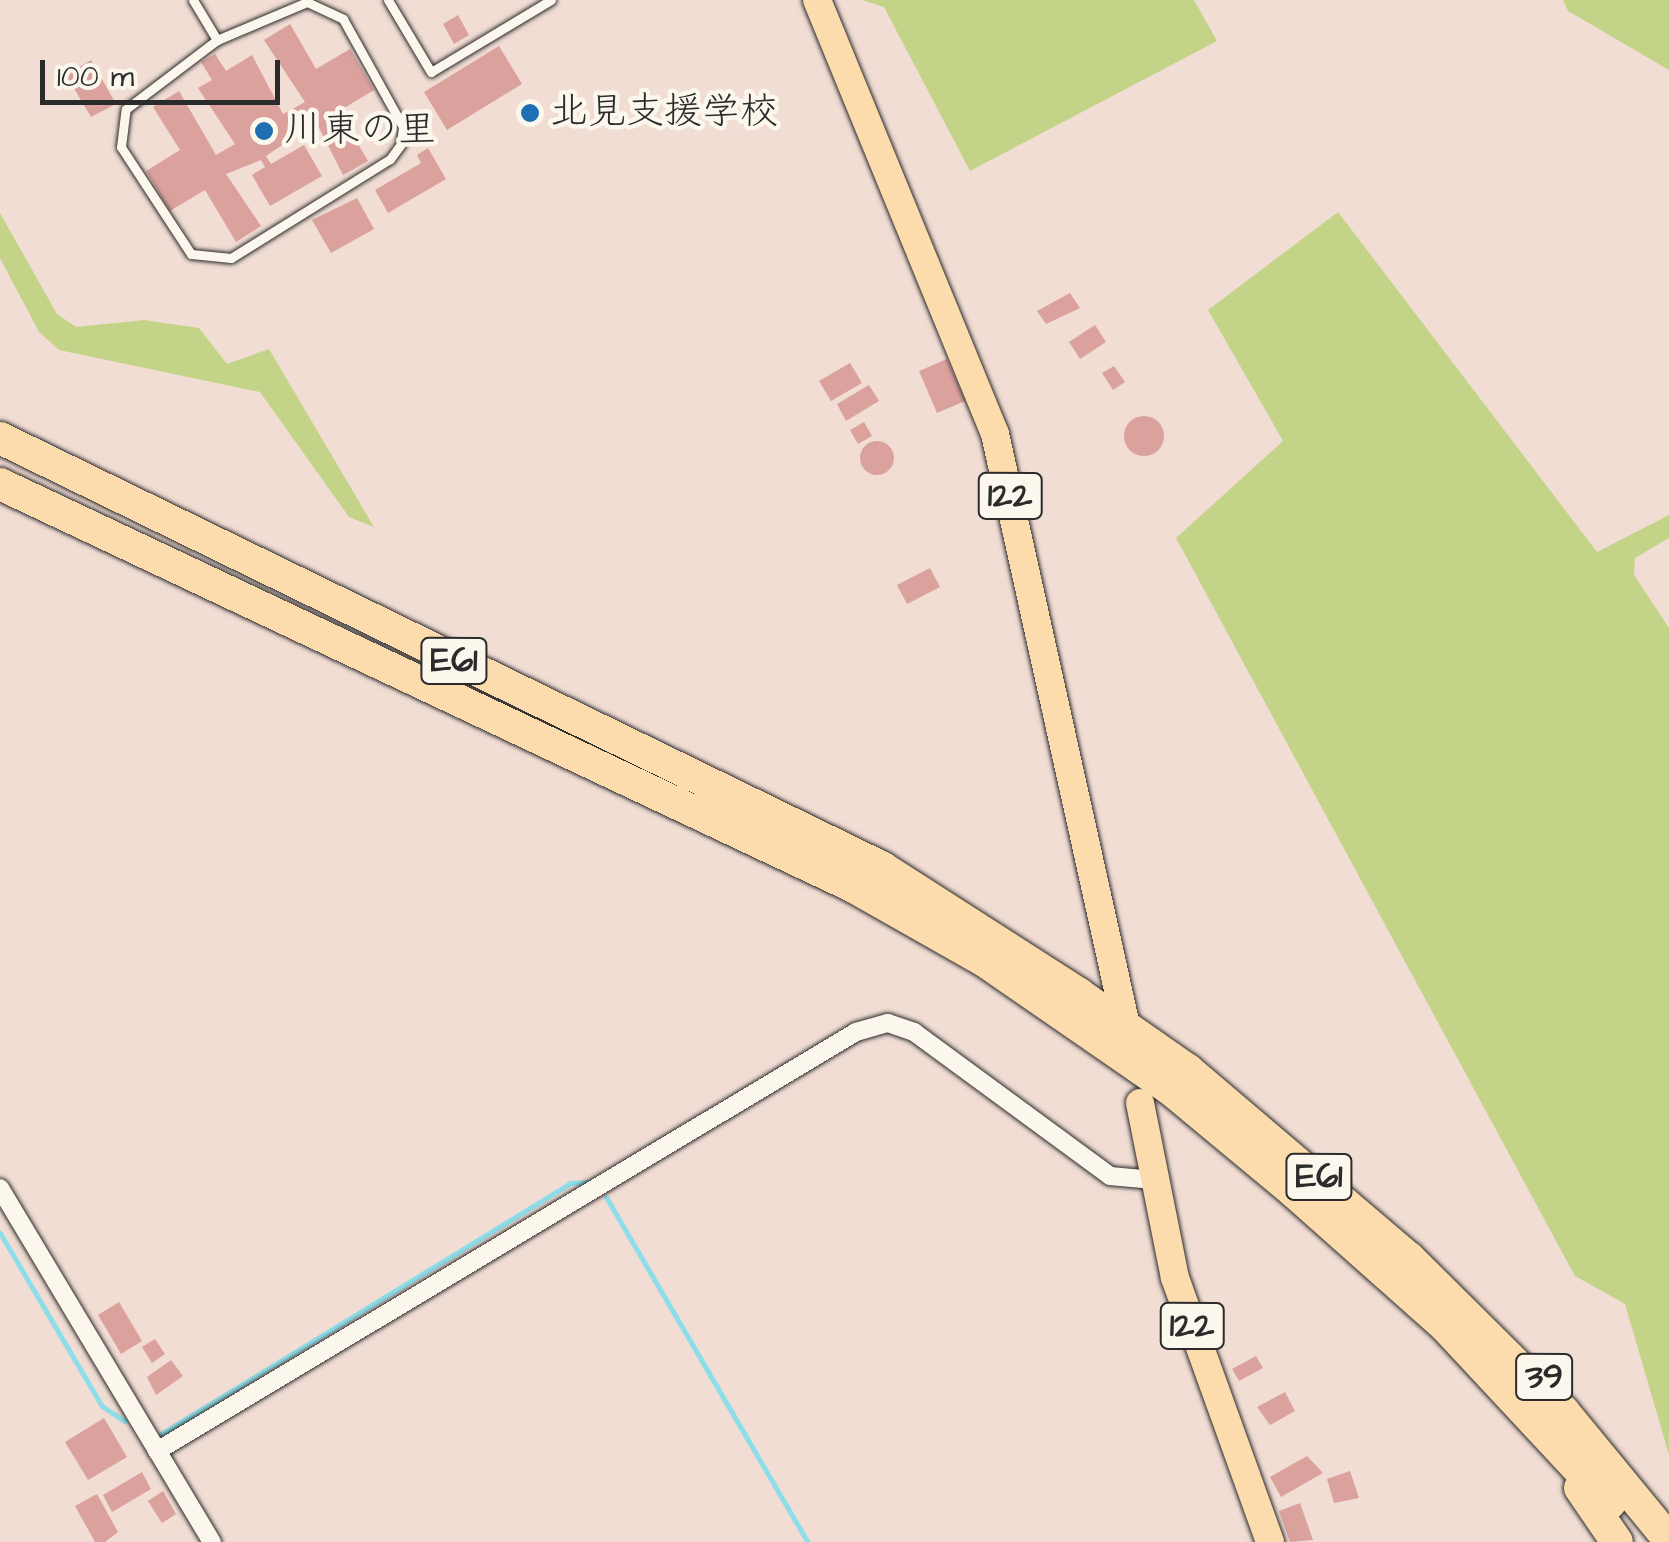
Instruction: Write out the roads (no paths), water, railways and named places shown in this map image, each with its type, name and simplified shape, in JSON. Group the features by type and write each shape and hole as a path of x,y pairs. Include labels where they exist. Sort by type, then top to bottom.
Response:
{"highway":[{"name":"E61","path":"0,438 896,876 1188,1070 1409,1258 1564,1412 1669,1540"},
{"name":"E61","path":"0,484 852,886 983,960 1170,1089 1520,1400 1641,1542"},
{"name":"39","path":"1409,1258 1574,1403 1669,1506"},
{"name":"39","path":"1520,1400 1617,1542"}],"main road":[{"name":"122","path":"816,0 995,434 1124,1017"},
{"name":"122","path":"1140,1103 1175,1278 1270,1542"}],"street":[{"path":"158,1451 856,1032 888,1023 914,1032 1110,1176 1154,1180"},
{"path":"0,1188 212,1542"}],"lane":[{"path":"192,0 217,40"},
{"path":"388,0 431,72 551,0"},
{"path":"285,4 328,8 403,126 390,159 231,258 210,261 177,243 121,147 120,128 141,91 217,40 285,4"}],"waterway":[{"path":"161,1434 570,1183 589,1182"},
{"path":"606,1197 808,1542"},
{"path":"0,1233 102,1406 124,1421"}],"place":[{"name":"北見支援学校","path":"530,113"},
{"name":"川東の里","path":"264,131"}]}
